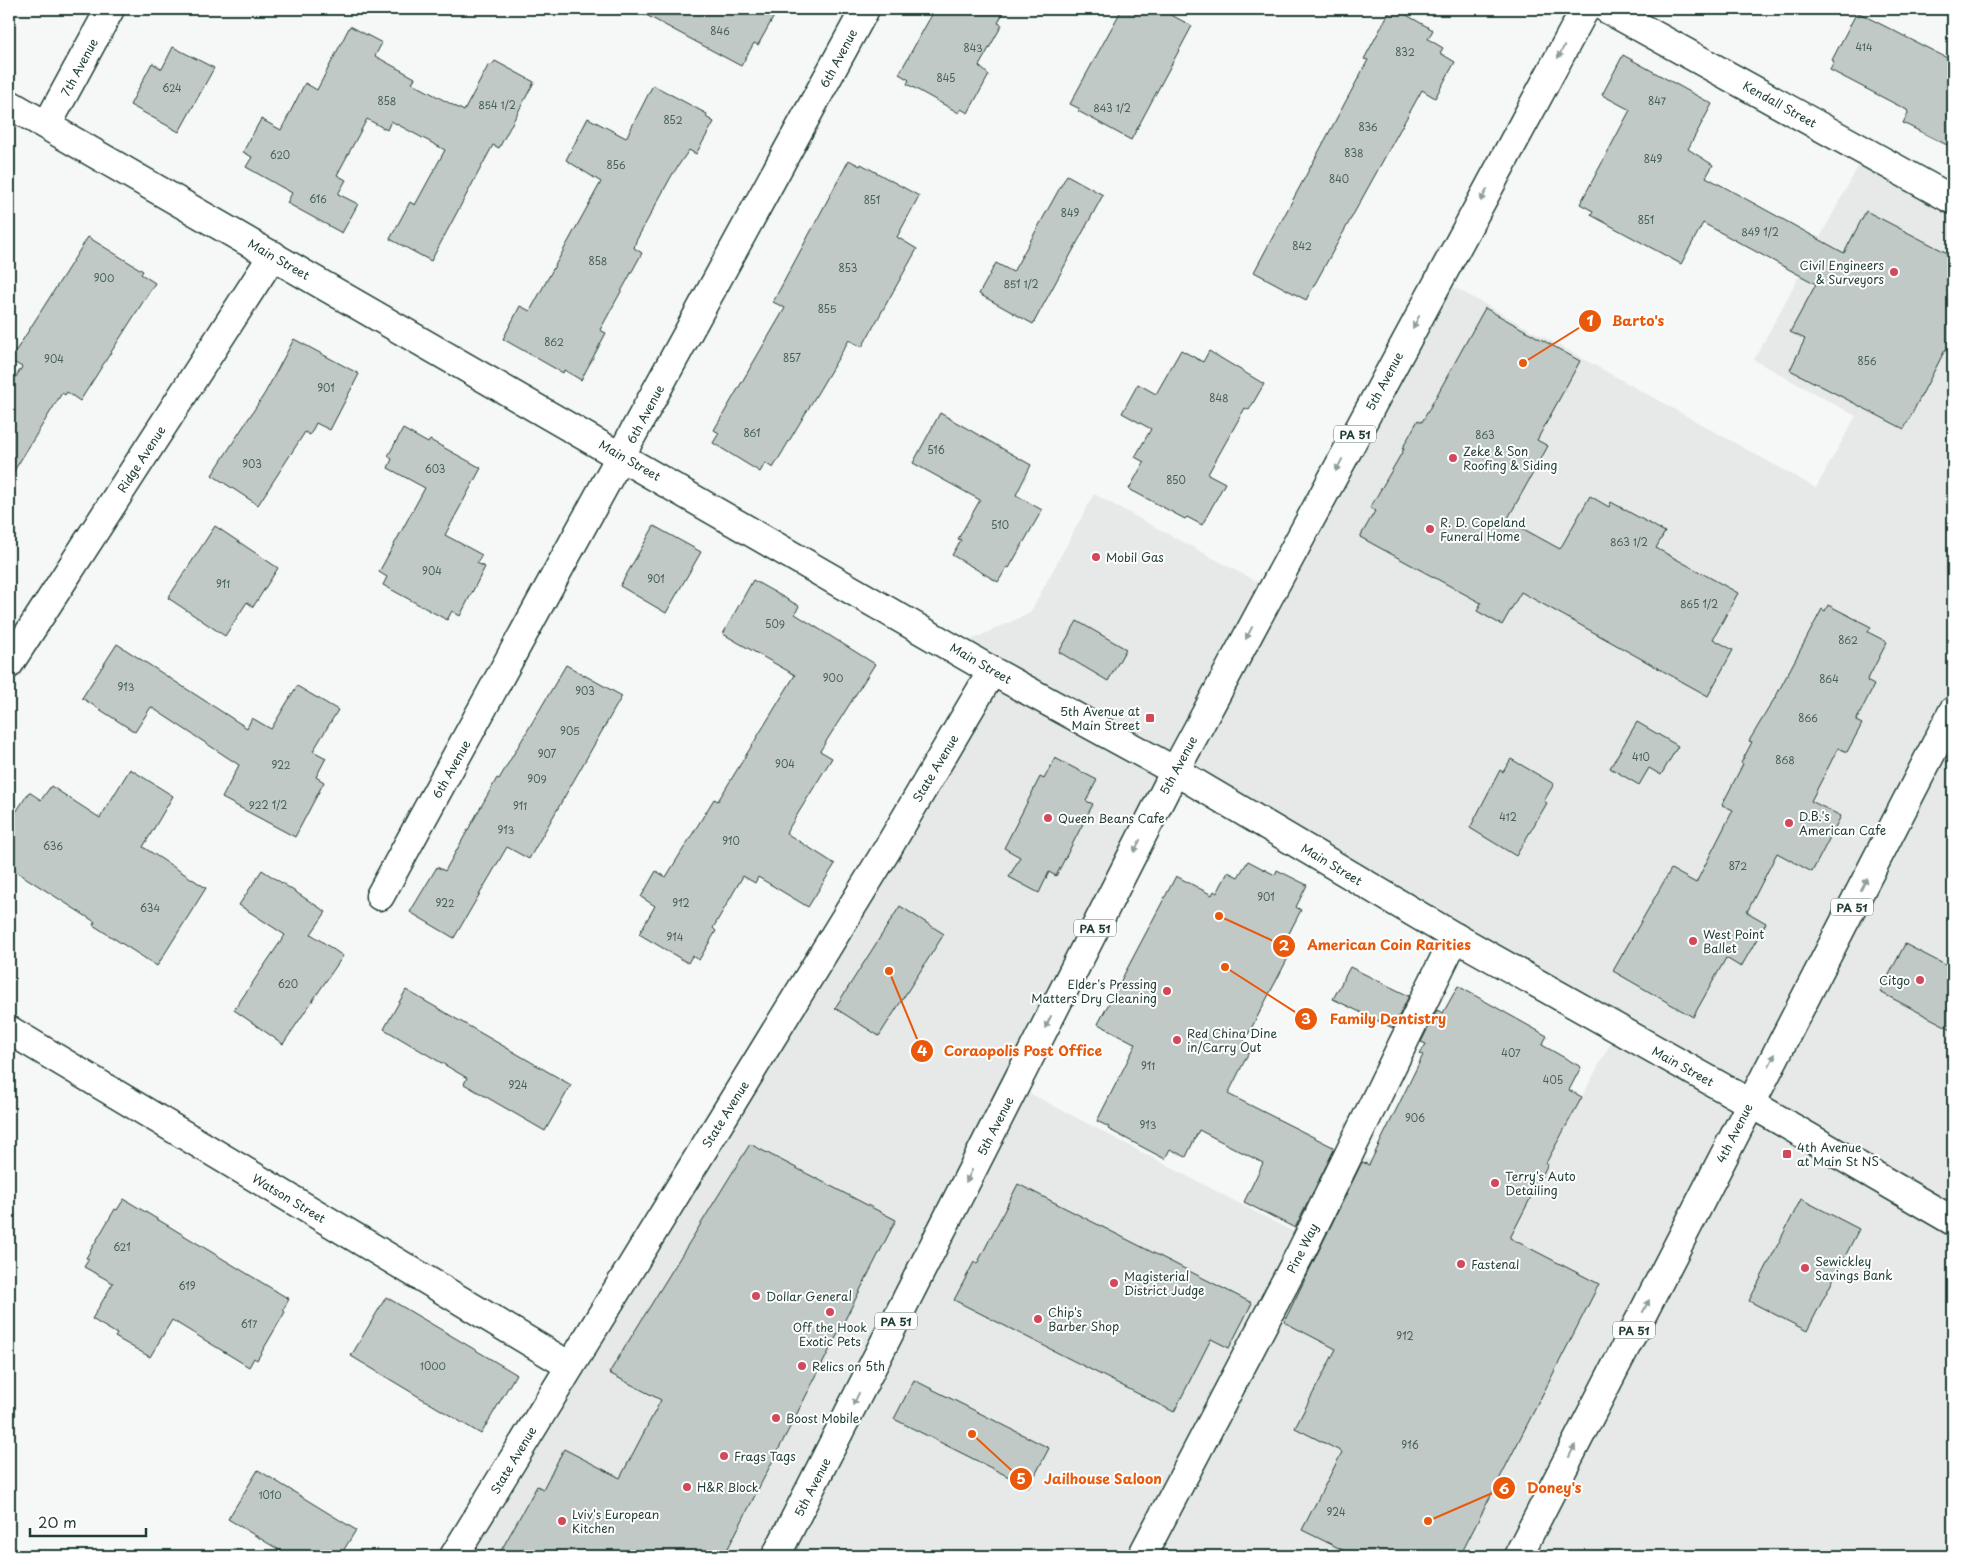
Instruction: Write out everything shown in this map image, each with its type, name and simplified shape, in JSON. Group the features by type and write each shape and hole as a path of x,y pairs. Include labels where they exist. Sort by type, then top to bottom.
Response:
{"street":[{"name":"7th Avenue","path":"48,125 110,9"},
{"name":"6th Avenue","path":"380,896 622,456 864,9"},
{"name":"5th Avenue","path":"776,1556 1174,771 1584,9"},
{"name":"Kendall Street","path":"1608,9 1953,200"},
{"name":"Main Street","path":"9,104 992,671 1174,771 1455,937 1750,1103 1953,1221"},
{"name":"Ridge Avenue","path":"9,664 273,255"},
{"name":"State Avenue","path":"454,1556 888,848 992,671"},
{"name":"4th Avenue","path":"1518,1556 1953,711"},
{"name":"Pine Way","path":"1142,1556 1300,1254 1455,937"},
{"name":"Watson Street","path":"9,1030 570,1366"}],"shaded area":[{"path":"1866,152 1953,200 1953,1556 454,1556 992,671 954,648 1030,613 1094,494 1272,590 1439,279 1816,488 1856,416 1754,360","holes":["1175,771 1618,1029 1550,1157 1480,1120 1440,1196 1350,1150 1307,1239 1016,1086"]}],"building":[{"path":"635,9 778,9 758,45 754,43 741,66"},
{"path":"935,9 1005,9 998,23 1002,25 979,66 989,75 968,113 961,109 959,113 907,84 909,80 899,74"},
{"path":"1122,9 1160,9 1192,26 1131,140 1078,111 1080,109 1070,104"},
{"path":"1391,9 1396,9 1433,30 1428,39 1443,48 1440,53 1455,62 1435,98 1422,90 1306,300 1254,272 1368,60 1364,59"},
{"path":"1857,12 1953,61 1953,148 1903,123 1908,113 1907,110 1830,70 1834,61 1832,60"},
{"path":"350,26 382,43 375,56 415,78 412,83 464,111 489,64 492,65 495,61 534,82 499,148 493,145 431,261 390,239 410,202 415,205 445,150 391,121 387,130 367,119 337,175 346,180 338,194 358,204 342,233 287,203 292,193 246,167 252,157 243,152 261,119 281,130 305,83 317,90"},
{"path":"173,47 214,68 179,132 130,105 152,63 162,69"},
{"path":"1623,55 1712,104 1688,149 1713,165 1706,177 1844,253 1866,211 1953,256 1953,355 1945,350 1904,429 1790,370 1805,339 1790,332 1816,284 1703,223 1681,264 1591,215 1593,211 1580,204 1630,110 1602,95"},
{"path":"653,85 707,114 706,117 714,122 696,154 689,150 672,175 636,241 634,248 642,253 600,330 606,333 581,380 564,370 563,373 503,339 520,306 530,311 601,182 566,160 588,118 626,138"},
{"path":"849,160 860,166 861,164 919,196 897,237 917,249 862,347 849,340 773,468 765,463 760,472 713,443 719,433 714,430 785,308 773,302"},
{"path":"1067,175 1103,195 1033,324 979,294 996,263 1013,272"},
{"path":"88,237 143,271 141,274 155,283 80,401 67,392 65,395 62,393 9,479 9,388 22,367 10,360"},
{"path":"1485,308 1580,361 1537,440 1548,446 1507,520 1560,549 1590,496 1609,507 1611,502 1665,532 1656,548 1738,593 1713,639 1733,650 1708,696 1521,592 1502,625 1477,611 1481,603 1360,537 1375,511 1370,508 1404,449 1402,449 1418,420 1422,422"},
{"path":"294,339 359,374 330,430 316,423 310,435 305,432 258,505 212,475 265,393"},
{"path":"1181,350 1203,362 1209,351 1264,384 1249,410 1245,408 1208,474 1225,483 1202,525 1187,517 1185,519 1129,489 1144,462 1135,457 1151,429 1122,413 1138,384 1156,394"},
{"path":"940,413 1031,465 1016,495 1042,510 1009,568 1007,567 998,582 952,555 961,540 958,539 980,500 913,463"},
{"path":"403,429 428,443 430,440 481,468 445,535 482,555 477,563 485,567 460,616 452,611 447,620 383,585 387,577 379,572 425,488 388,468 392,459 388,456"},
{"path":"215,526 278,568 253,607 247,602 225,636 168,598"},
{"path":"654,526 701,552 666,613 620,586"},
{"path":"753,580 799,606 795,614 875,664 820,751 832,758 786,833 835,864 808,907 758,877 755,883 743,876 713,928 716,931 699,960 692,956 688,963 639,934 655,906 641,897 656,871 666,877 714,799 718,801 795,675 723,634"},
{"path":"1828,605 1871,627 1868,632 1887,642 1867,681 1874,685 1856,721 1862,724 1847,752 1838,748 1811,801 1841,816 1812,872 1777,853 1747,912 1766,923 1741,967 1726,958 1693,1017 1613,971 1671,869 1696,883 1733,810 1722,805 1743,764 1741,763 1752,742 1749,741 1776,696 1822,609 1825,611"},
{"path":"1077,621 1126,649 1108,681 1059,652"},
{"path":"117,644 247,728 252,718 271,729 297,686 338,710 313,751 326,758 316,777 324,782 295,837 222,798 239,765 151,707 135,732 82,698"},
{"path":"566,665 622,696 529,859 507,847 454,938 410,912 437,867 445,871 497,778 499,779"},
{"path":"1637,722 1678,746 1661,775 1649,768 1639,785 1610,768"},
{"name":"Queen Beans Cafe","path":"1055,758 1097,780 1086,801 1093,804 1056,876 1049,872 1039,893 1009,877 1020,857 1004,848 1040,777 1044,779"},
{"path":"1511,759 1554,784 1544,801 1547,803 1516,856 1470,828 1500,770 1503,772"},
{"path":"130,769 173,796 143,847 206,888 157,966 93,925 95,922 9,867 9,823 29,792 41,800 51,786 100,818"},
{"path":"1248,861 1275,875 1277,870 1307,885 1296,907 1301,910 1280,951 1289,956 1241,1048 1249,1052 1228,1094 1335,1148 1295,1228 1244,1202 1263,1163 1199,1130 1186,1157 1170,1149 1165,1159 1108,1129 1109,1127 1097,1121 1136,1044 1098,1024 1176,876 1212,895 1214,891 1217,893 1228,872 1238,877"},
{"path":"262,870 326,912 311,934 343,956 283,1044 234,1010 285,935 239,905"},
{"path":"900,906 944,934 879,1036 835,1008"},
{"name":"Citgo","path":"1905,944 1953,969 1953,1030 1880,992"},
{"path":"1350,967 1409,996 1393,1028 1333,999"},
{"path":"1458,986 1547,1036 1542,1045 1581,1067 1569,1090 1582,1097 1546,1163 1548,1164 1510,1238 1599,1284 1460,1556 1355,1556 1302,1530 1342,1452 1295,1428 1336,1349 1284,1322 1362,1162 1369,1165 1423,1055 1420,1054 1426,1044 1421,1042 1437,1010 1443,1013"},
{"path":"406,990 571,1085 545,1131 464,1084 467,1078 384,1029"},
{"name":"Dollar General","path":"750,1144 896,1220 724,1556 498,1556 537,1486 543,1489 564,1449 620,1478 661,1400 609,1373"},
{"name":"Magisterial District Judge","path":"1018,1184 1252,1303 1229,1348 1211,1339 1174,1412 954,1300 974,1262 977,1264"},
{"path":"124,1199 289,1299 283,1310 285,1312 257,1360 254,1358 249,1367 172,1320 150,1357 115,1337 117,1334 92,1319 113,1283 84,1267 89,1259 86,1258 115,1209 117,1210"},
{"name":"Sewickley Savings Bank","path":"1801,1199 1859,1229 1807,1331 1749,1301"},
{"path":"386,1297 516,1374 481,1434 351,1356"},
{"path":"914,1380 1049,1448 1029,1487 894,1419"},
{"path":"258,1470 356,1530 340,1556 289,1556 228,1519"}],"place":[{"name":"Civil Engineers & Surveyors","path":"1894,272"},
{"name":"Barto's","path":"1523,363"},
{"name":"Zeke & Son Roofing & Siding","path":"1453,458"},
{"name":"R. D. Copeland Funeral Home","path":"1430,529"},
{"name":"Mobil Gas","path":"1096,557"},
{"name":"5th Avenue at Main Street","path":"1150,718"},
{"name":"Queen Beans Cafe","path":"1048,818"},
{"name":"D.B.'s American Cafe","path":"1789,823"},
{"name":"American Coin Rarities","path":"1219,916"},
{"name":"West Point Ballet","path":"1693,941"},
{"name":"Family Dentistry","path":"1225,967"},
{"name":"Coraopolis Post Office","path":"889,971"},
{"name":"Citgo","path":"1920,980"},
{"name":"Elder's Pressing Matters Dry Cleaning","path":"1167,991"},
{"name":"Red China Dine in/Carry Out","path":"1177,1040"},
{"name":"4th Avenue at Main St NS","path":"1787,1154"},
{"name":"Terry's Auto Detailing","path":"1495,1183"},
{"name":"Fastenal","path":"1461,1264"},
{"name":"Sewickley Savings Bank","path":"1805,1268"},
{"name":"Magisterial District Judge","path":"1114,1283"},
{"name":"Dollar General","path":"756,1296"},
{"name":"Off the Hook Exotic Pets","path":"830,1312"},
{"name":"Chip's Barber Shop","path":"1038,1319"},
{"name":"Relics on 5th","path":"802,1366"},
{"name":"Boost Mobile","path":"776,1418"},
{"name":"Jailhouse Saloon","path":"972,1434"},
{"name":"Frags Tags","path":"724,1456"},
{"name":"H&R Block","path":"687,1487"},
{"name":"Lviv's European Kitchen","path":"562,1521"},
{"name":"Doney's","path":"1428,1521"}]}
